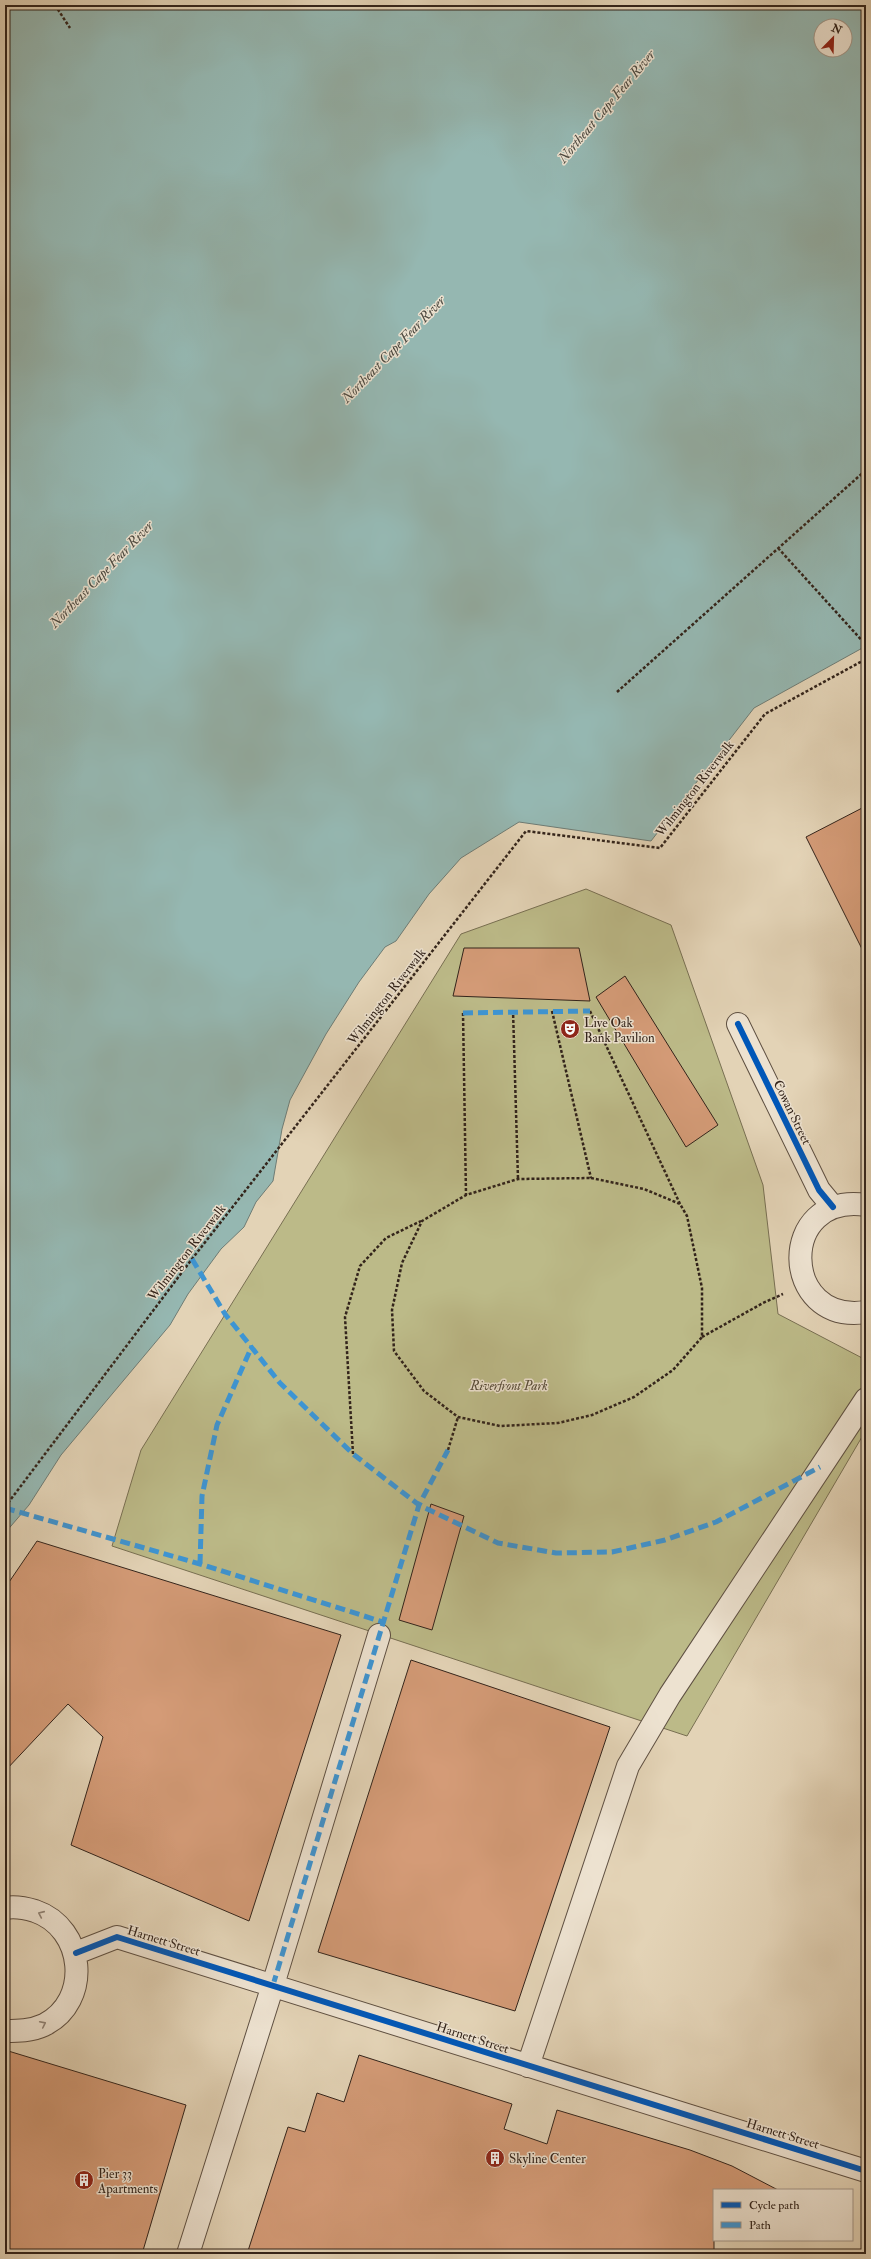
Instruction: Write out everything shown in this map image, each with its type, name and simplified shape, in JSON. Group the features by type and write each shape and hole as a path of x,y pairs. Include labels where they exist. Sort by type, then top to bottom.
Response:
{"street":[{"name":"Cowan Street","path":"738,1024 819,1190 833,1207"},
{"path":"862,1316 834,1311 818,1301 806,1286 799,1250 805,1232 817,1217 833,1207 852,1203 866,1205"},
{"path":"528,2066 628,1766 670,1695 866,1399"},
{"path":"188,2254 273,1985 379,1635"},
{"path":"5,1908 26,1908 42,1913 61,1928 69,1937 76,1953 78,1974 72,1995 61,2012 44,2025 23,2031 5,2031"},
{"name":"Harnett Street","path":"76,1953 117,1937 866,2171"}],"path":[{"path":"55,5 70,28"},
{"path":"617,692 866,470"},
{"path":"778,548 866,645"},
{"path":"513,1010 518,1179"},
{"path":"552,1011 591,1178"},
{"path":"590,1011 687,1216 702,1288 702,1337"},
{"path":"463,1013 466,1194"},
{"path":"353,1454 345,1318 360,1266 386,1238 422,1221 466,1194 518,1179 591,1178 644,1189 680,1204"},
{"path":"422,1221 402,1263 392,1310 394,1351 424,1390 458,1416 500,1426 558,1423 592,1415 634,1397 673,1370 702,1337 763,1303 787,1293"},
{"path":"448,1450 458,1416"}],"green space":[{"name":"Riverfront Park","path":"586,889 671,925 763,1185 778,1314 866,1360 866,1430 687,1736 112,1546 141,1450 461,934"}],"water":[{"name":"Northeast Cape Fear River","path":"5,5 866,5 866,646 754,708 651,841 519,822 461,858 429,894 396,941 385,947 359,982 326,1034 290,1100 282,1129 273,1181 256,1202 244,1227 221,1249 188,1294 170,1325 61,1455 29,1505 5,1533"}],"building":[{"path":"866,806 866,957 806,837"},
{"path":"464,948 579,948 590,1001 453,996"},
{"path":"625,976 718,1125 686,1147 596,997"},
{"path":"431,1504 464,1516 432,1630 399,1620"},
{"path":"37,1541 341,1635 249,1921 71,1845 103,1737 68,1704 5,1771 5,1588"},
{"path":"411,1660 610,1727 515,2011 318,1952"},
{"name":"Pier 33 Apartments","path":"5,2050 186,2105 142,2254 5,2254"},
{"name":"Skyline Center","path":"359,2055 512,2104 504,2129 547,2144 557,2110 690,2150 732,2166 776,2189 713,2189 714,2254 247,2254 288,2127 305,2132 317,2093 344,2102"}],"marked path":[{"path":"463,1013 590,1011"},
{"path":"192,1259 225,1314 280,1383 353,1454 419,1505 498,1543 556,1553 612,1552 665,1540 716,1522 820,1467"},
{"path":"200,1564 202,1496 217,1425 252,1346"},
{"path":"273,1985 419,1505 448,1450"},
{"path":"5,1508 200,1564 383,1622"}],"cycle path":[{"path":"738,1024 819,1190 833,1207"},
{"path":"76,1953 117,1937 866,2171"}],"place":[{"name":"Live Oak Bank Pavilion","path":"570,1029"},
{"name":"Skyline Center","path":"495,2158"},
{"name":"Pier 33 Apartments","path":"84,2180"}]}
